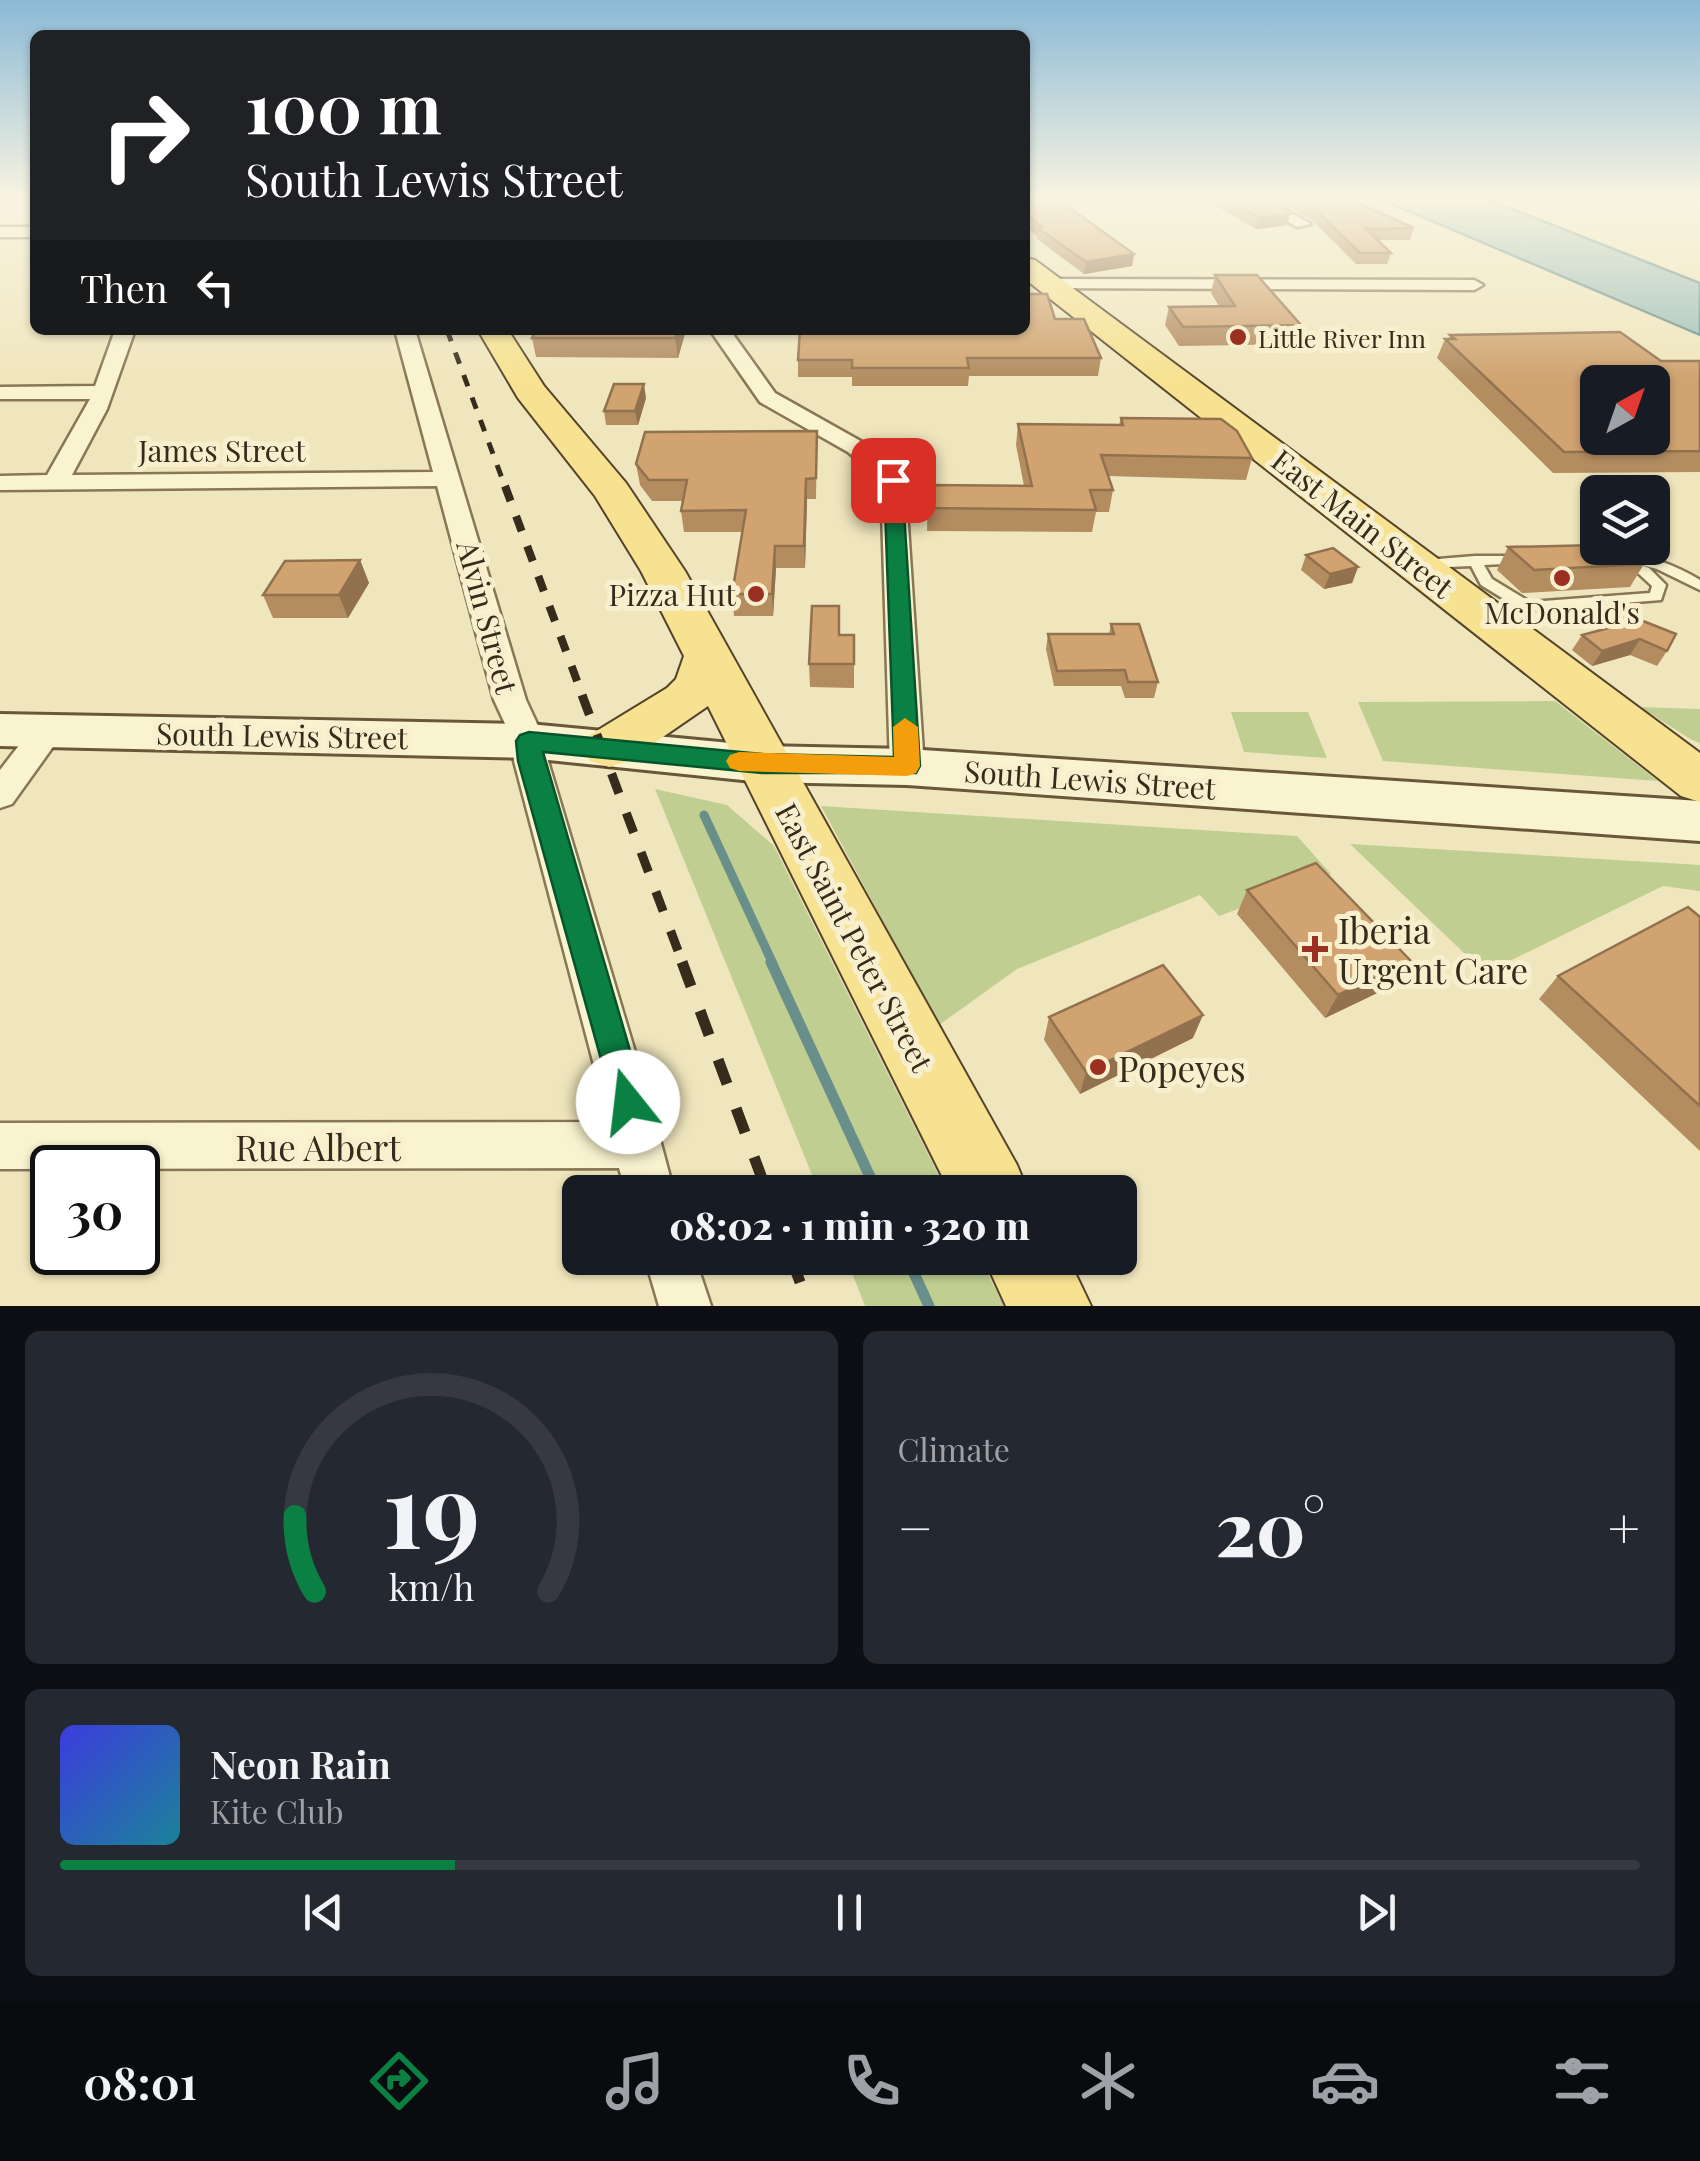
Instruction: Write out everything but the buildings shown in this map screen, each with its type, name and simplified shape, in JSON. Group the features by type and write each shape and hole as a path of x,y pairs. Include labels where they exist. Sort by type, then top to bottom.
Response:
{"main road":[{"name":"East Main Street","path":"1037,275 1700,782"},
{"name":"East Saint Peter Street","path":"495,335 530,391 612,490 662,571 981,1175"},
{"path":"609,748 686,700 698,686 706,656"},
{"path":"1618,718 1700,757"},
{"name":"South Lewis Street","path":"0,730 529,741 762,764 907,766 1700,821"},
{"path":"1033,1275 1050,1306"}],"street":[{"path":"1037,275 1474,285"},
{"path":"55,482 71,458 113,370 124,335"},
{"name":"Alvin Street","path":"406,335 510,700 529,741 531,761 628,1102 645,1175"},
{"path":"723,335 756,385 774,404 835,440 873,456 893,480 907,766"},
{"path":"0,392 101,392"},
{"name":"James Street","path":"0,483 445,479"},
{"path":"0,795 49,730"},
{"name":"Rue Albert","path":"0,1146 636,1145"},
{"path":"676,1275 686,1306"}],"lane":[{"path":"1418,564 1540,559"},
{"path":"1476,560 1486,582 1526,606"},
{"path":"1476,610 1656,596 1659,585 1630,565"},
{"path":"1660,565 1700,586"}],"green space":[{"path":"1555,701 1658,781 1383,761 1358,702"},
{"path":"1640,707 1700,709 1700,743 1692,740"},
{"path":"1231,712 1308,712 1327,758 1244,752"},
{"path":"655,789 727,805 774,846 938,1175 812,1175"},
{"path":"821,806 1297,836 1331,874 1219,916 1200,895 1017,969 939,1025"},
{"path":"1350,844 1700,865 1700,891 1663,886 1485,973"},
{"path":"853,1275 988,1275 1004,1306 865,1306"}],"water":[{"path":"1523,260 1642,260 1700,283 1700,335"}],"waterway":[{"path":"704,815 773,964"},
{"path":"771,962 869,1175"},
{"path":"915,1275 929,1306"}],"railway":[{"path":"449,335 506,489"},
{"path":"505,486 583,697"},
{"path":"582,695 683,964"},
{"path":"682,962 761,1175"},
{"path":"797,1275 809,1306"}],"slow traffic":[{"path":"739,761 907,766 905,727"}],"place":[{"name":"Little River Inn","path":"1238,337"},
{"name":"McDonald's","path":"1562,578"},
{"name":"Pizza Hut","path":"756,594"},
{"name":"Iberia Urgent Care","path":"1315,949"},
{"name":"Popeyes","path":"1098,1067"}],"route":[{"path":"628,1102 531,761 529,741 762,764 907,766 893,480"}]}
